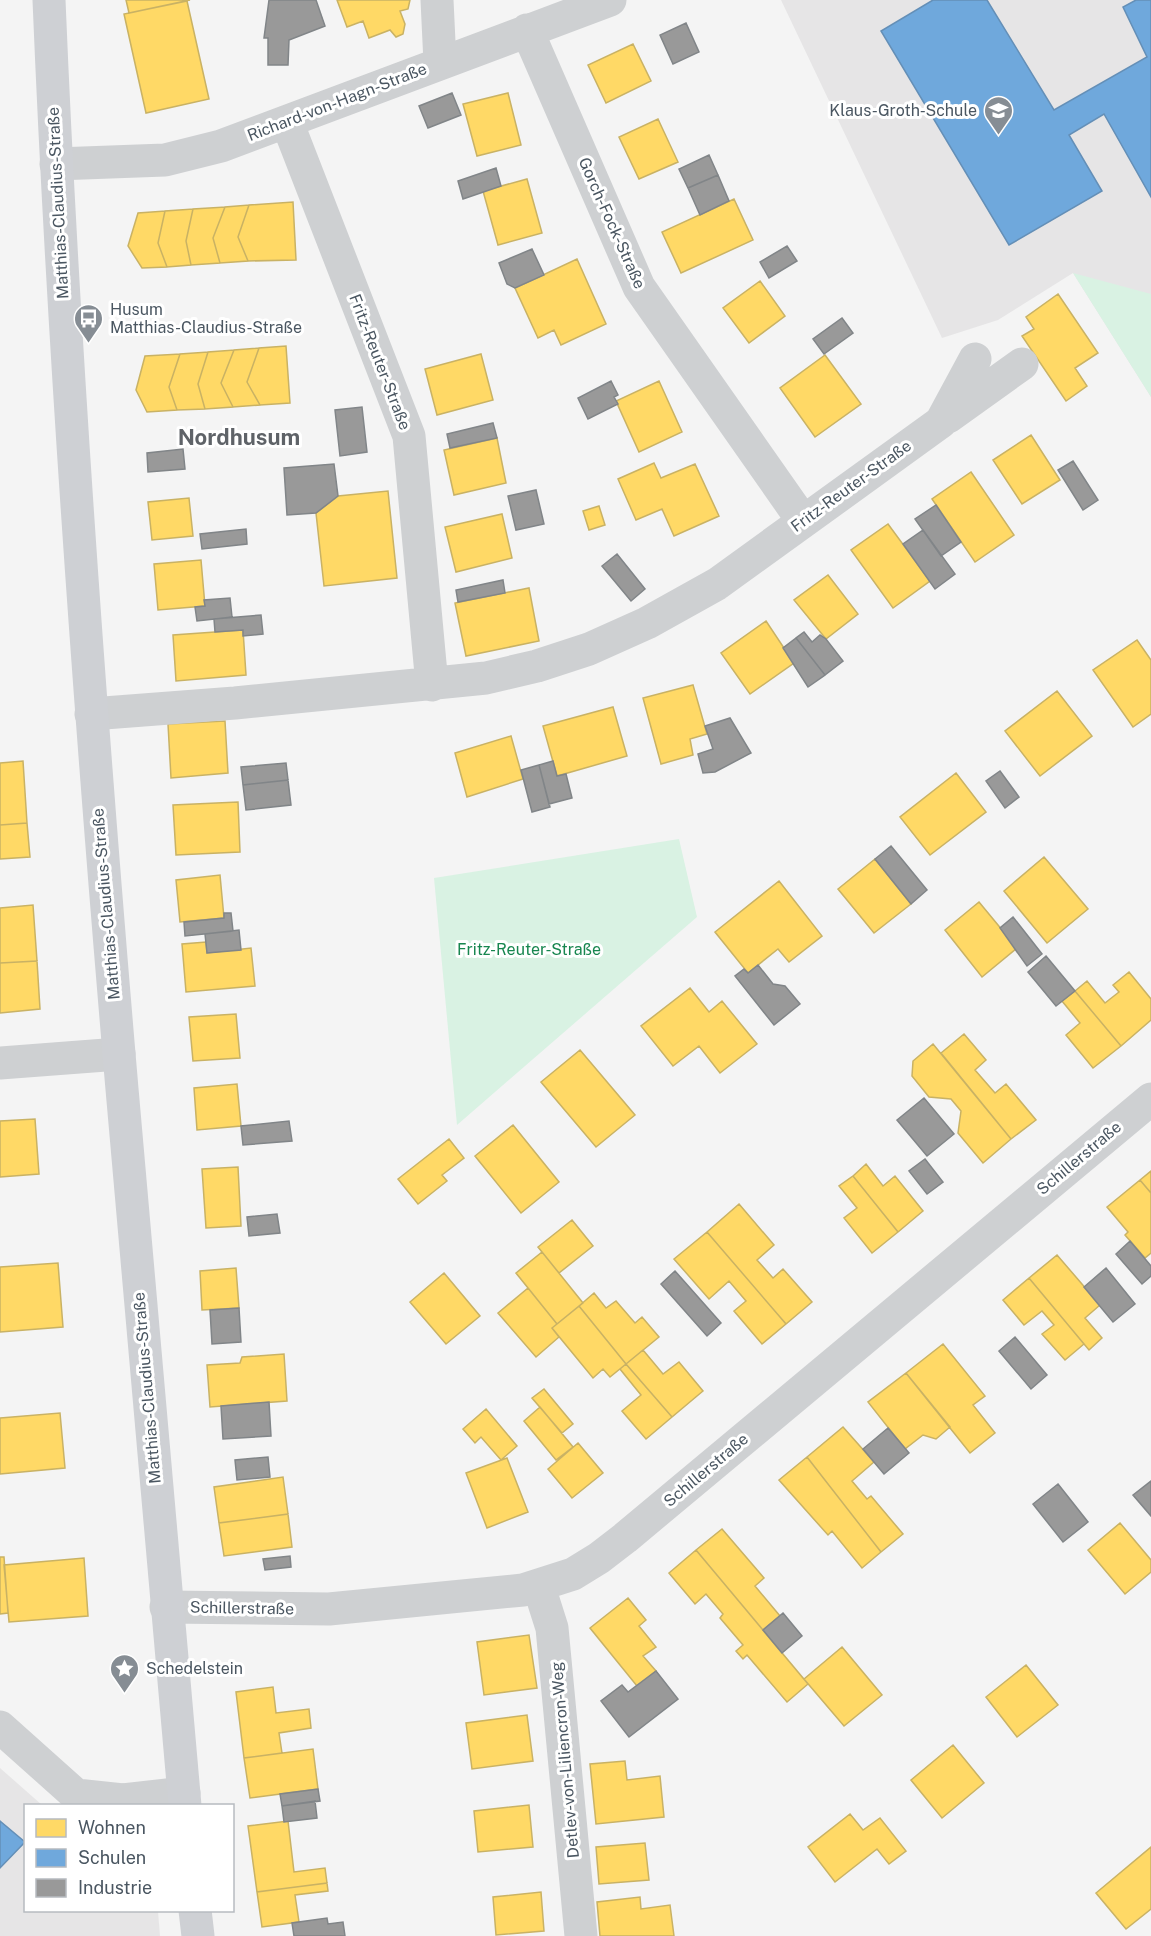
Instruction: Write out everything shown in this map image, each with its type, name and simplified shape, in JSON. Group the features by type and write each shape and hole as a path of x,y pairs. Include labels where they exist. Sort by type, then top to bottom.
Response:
{"street":[{"name":"Matthias-Claudius-Straße","path":"49,0 66,360 91,714 184,1799"},
{"path":"437,0 440,63"},
{"name":"Richard-von-Hagn-Straße","path":"56,164 165,160 221,146 610,0"},
{"name":"Gorch-Fock-Straße","path":"527,30 639,287 803,521"},
{"name":"Fritz-Reuter-Straße","path":"287,122 409,436 432,685"},
{"name":"Fritz-Reuter-Straße","path":"941,422 975,359"},
{"name":"Fritz-Reuter-Straße","path":"91,714 432,685 486,678 537,666 590,649 637,628 717,584 1022,364"},
{"path":"0,1063 119,1054"},
{"name":"Schillerstraße","path":"166,1607 328,1609 540,1587 582,1568 625,1538 1151,1099"},
{"name":"Detlev-von-Liliencron-Weg","path":"540,1587 552,1628 581,1936"},
{"path":"0,1727 76,1795 123,1800 184,1799"},
{"path":"195,1912 198,1936"}],"shaded area":[{"name":"Klaus-Groth-Schule","path":"781,0 1151,0 1151,397 1073,273 998,320 942,338"},
{"path":"0,1768 41,1804 24,1804 24,1912 158,1912 160,1936 0,1936"}],"green space":[{"path":"1073,273 1151,294 1151,397"},
{"name":"Fritz-Reuter-Straße","path":"679,839 697,917 457,1125 434,878"}],"building: Wohnen":[{"path":"126,0 190,0 129,13"},
{"path":"337,0 410,0 408,9 400,11 405,24 403,34 396,37 390,30 369,38 363,21 347,27"},
{"path":"187,1 209,99 146,113 124,14"},
{"path":"633,44 651,81 606,103 588,65"},
{"path":"508,93 521,145 477,156 463,104"},
{"path":"658,119 678,162 639,179 619,137"},
{"path":"527,179 542,233 498,245 483,191"},
{"path":"734,199 753,240 681,273 662,232"},
{"path":"293,202 296,260 248,261 238,237 249,205"},
{"path":"249,205 238,237 248,261 220,263 213,238 225,207"},
{"path":"225,207 213,238 220,263 191,265 186,241 193,209"},
{"path":"193,209 186,241 191,265 167,267 158,243 165,211"},
{"path":"165,211 158,243 167,267 142,268 128,246 138,213"},
{"path":"577,259 606,324 561,345 554,330 538,338 515,288"},
{"path":"760,281 785,316 749,343 723,308"},
{"path":"1058,294 1098,353 1075,368 1087,386 1066,401 1022,336 1034,329 1026,317"},
{"path":"286,346 290,403 260,405 247,382 259,348"},
{"path":"259,348 247,382 260,405 233,407 221,383 234,350"},
{"path":"234,350 221,383 233,407 205,409 198,384 208,352"},
{"path":"208,352 198,384 205,409 177,410 169,387 180,354"},
{"path":"180,354 169,387 177,410 147,412 136,390 145,356"},
{"path":"481,354 493,400 437,415 425,369"},
{"path":"825,355 861,404 815,437 780,388"},
{"path":"659,381 682,432 639,452 616,401"},
{"path":"1031,435 1060,480 1022,504 993,460"},
{"path":"497,438 506,483 454,495 444,450"},
{"path":"654,463 661,478 695,464 719,516 674,536 662,509 636,520 618,479"},
{"path":"971,472 1014,535 975,562 932,499"},
{"path":"388,491 397,578 324,586 316,513 338,496"},
{"path":"189,498 193,536 152,540 148,502"},
{"path":"599,506 605,525 589,530 583,511"},
{"path":"502,514 512,558 456,572 445,527"},
{"path":"888,524 930,581 893,608 851,550"},
{"path":"201,560 205,606 158,610 154,564"},
{"path":"828,575 858,614 826,639 794,600"},
{"path":"529,588 539,641 466,656 455,603"},
{"path":"766,621 794,663 750,694 721,653"},
{"path":"243,630 246,675 176,681 173,635"},
{"path":"1137,640 1151,660 1151,714 1133,727 1093,670"},
{"path":"693,685 707,734 690,739 693,755 661,764 643,698"},
{"path":"1057,691 1092,736 1040,776 1005,731"},
{"path":"613,707 627,756 557,776 543,726"},
{"path":"225,721 228,773 171,778 168,724"},
{"path":"511,736 523,779 467,797 455,753"},
{"path":"23,761 27,823 0,825 0,763"},
{"path":"956,773 986,812 930,855 900,817"},
{"path":"238,802 240,852 176,855 173,805"},
{"path":"27,823 30,857 0,859 0,825"},
{"path":"1044,857 1088,909 1047,943 1004,891"},
{"path":"875,859 911,904 874,933 838,889"},
{"path":"220,875 224,918 180,922 176,880"},
{"path":"779,881 822,936 789,962 778,949 748,973 715,932"},
{"path":"979,902 1017,948 982,977 945,930"},
{"path":"33,905 37,961 0,963 0,908"},
{"path":"206,942 207,953 251,948 255,986 186,992 182,944"},
{"path":"37,961 40,1009 0,1013 0,963"},
{"path":"1129,972 1151,999 1151,1020 1121,1046 1075,991 1087,981 1105,1003 1119,992 1113,985"},
{"path":"690,988 709,1012 722,1001 757,1044 720,1073 699,1046 673,1066 641,1026"},
{"path":"1075,991 1121,1046 1093,1068 1066,1035 1080,1023 1062,1001"},
{"path":"236,1014 240,1058 193,1061 189,1017"},
{"path":"964,1034 986,1060 975,1070 995,1093 1006,1084 1036,1120 1011,1139 941,1053"},
{"path":"933,1044 1011,1139 983,1163 958,1133 961,1111 951,1099 929,1097 912,1076 913,1061"},
{"path":"580,1050 635,1115 596,1147 541,1082"},
{"path":"237,1084 241,1126 197,1130 194,1088"},
{"path":"35,1119 39,1174 0,1177 0,1121"},
{"path":"513,1125 559,1182 521,1213 475,1156"},
{"path":"449,1139 464,1158 442,1175 447,1181 418,1204 398,1179"},
{"path":"866,1164 883,1186 895,1176 923,1211 898,1232 853,1176"},
{"path":"238,1167 241,1226 206,1228 202,1169"},
{"path":"1151,1171 1151,1193 1140,1180"},
{"path":"853,1176 898,1232 872,1253 844,1218 857,1208 839,1186"},
{"path":"1140,1180 1151,1193 1151,1253 1145,1258 1125,1235 1128,1232 1107,1207"},
{"path":"739,1204 774,1245 757,1260 773,1278 783,1269 812,1302 786,1324 707,1232"},
{"path":"572,1220 593,1246 559,1273 538,1247"},
{"path":"707,1232 786,1324 762,1344 734,1311 746,1301 729,1281 709,1299 674,1259"},
{"path":"542,1252 583,1303 557,1324 516,1273"},
{"path":"1057,1255 1100,1305 1085,1318 1102,1338 1089,1350 1029,1278"},
{"path":"58,1263 63,1327 0,1332 0,1267"},
{"path":"236,1268 239,1308 202,1310 200,1271"},
{"path":"444,1273 480,1316 446,1344 410,1302"},
{"path":"1029,1278 1084,1344 1065,1360 1042,1334 1054,1325 1042,1311 1024,1325 1003,1300"},
{"path":"528,1288 557,1324 552,1328 559,1337 536,1357 498,1313"},
{"path":"594,1293 606,1308 616,1301 635,1323 642,1317 659,1337 626,1364 579,1306"},
{"path":"579,1306 626,1364 610,1377 603,1369 593,1378 552,1328"},
{"path":"943,1344 985,1396 973,1405 995,1433 970,1453 906,1373"},
{"path":"643,1350 663,1374 679,1362 703,1391 672,1417 626,1364"},
{"path":"284,1354 287,1401 210,1407 207,1365 240,1363 242,1357"},
{"path":"626,1364 672,1417 646,1439 622,1411 641,1395 620,1369"},
{"path":"906,1373 950,1427 936,1439 923,1435 905,1449 868,1402"},
{"path":"544,1389 573,1424 562,1433 532,1398"},
{"path":"540,1407 573,1447 556,1460 524,1421"},
{"path":"486,1409 517,1446 501,1460 481,1437 475,1443 463,1429"},
{"path":"60,1413 65,1468 0,1474 0,1418"},
{"path":"843,1427 874,1462 852,1481 867,1499 871,1496 903,1534 881,1552 807,1457"},
{"path":"578,1443 603,1473 572,1498 548,1469"},
{"path":"807,1457 881,1552 862,1568 832,1531 828,1535 779,1480"},
{"path":"507,1458 528,1512 487,1528 466,1473"},
{"path":"283,1477 288,1514 219,1523 214,1487"},
{"path":"288,1514 292,1547 224,1556 219,1523"},
{"path":"1120,1523 1151,1560 1151,1572 1125,1594 1088,1550"},
{"path":"722,1529 764,1578 755,1586 780,1616 763,1630 696,1550"},
{"path":"696,1550 808,1684 787,1702 747,1655 743,1659 736,1651 743,1645 720,1618 723,1614 706,1594 695,1604 669,1573"},
{"path":"0,1557 4,1557 8,1613 0,1614"},
{"path":"84,1558 88,1616 9,1622 4,1565"},
{"path":"628,1598 646,1620 639,1626 656,1647 643,1656 656,1671 637,1686 590,1628"},
{"path":"529,1635 537,1688 484,1695 477,1642"},
{"path":"842,1647 882,1695 844,1726 804,1679"},
{"path":"1026,1665 1058,1705 1017,1737 986,1697"},
{"path":"273,1687 276,1713 309,1709 311,1728 279,1733 282,1753 244,1758 236,1692"},
{"path":"527,1715 533,1761 472,1769 466,1723"},
{"path":"953,1745 984,1783 942,1818 911,1780"},
{"path":"313,1749 318,1789 250,1798 244,1758"},
{"path":"625,1761 627,1780 660,1776 664,1817 596,1824 590,1764"},
{"path":"529,1805 533,1847 478,1852 474,1811"},
{"path":"850,1814 863,1830 880,1818 906,1851 889,1864 877,1849 835,1882 808,1847"},
{"path":"288,1821 294,1872 325,1868 327,1883 257,1892 248,1826"},
{"path":"645,1843 649,1880 599,1884 596,1847"},
{"path":"1151,1847 1151,1909 1126,1929 1096,1893"},
{"path":"327,1883 328,1891 295,1895 299,1922 262,1927 257,1892"},
{"path":"541,1892 544,1931 496,1935 493,1897"},
{"path":"640,1897 641,1909 670,1905 674,1936 600,1936 597,1902"}],"building: Schulen":[{"name":"Klaus-Groth-Schule","path":"933,0 987,0 1054,110 1147,57 1123,7 1136,0 1151,0 1151,197 1104,114 1069,135 1102,191 1009,245 881,31"},
{"path":"0,1821 24,1843 0,1868"}],"building: Industrie":[{"path":"269,0 316,0 325,26 289,40 288,65 268,65 268,38 264,38"},
{"path":"686,23 699,52 673,64 660,35"},
{"path":"452,93 461,115 428,128 419,106"},
{"path":"709,155 718,175 688,188 679,169"},
{"path":"496,168 501,186 463,199 458,181"},
{"path":"718,175 729,201 700,215 688,188"},
{"path":"787,246 797,261 769,278 760,262"},
{"path":"532,249 544,275 515,288 507,284 499,263"},
{"path":"842,318 853,333 824,354 813,339"},
{"path":"611,381 618,395 614,397 618,404 588,419 578,398"},
{"path":"362,407 367,452 340,456 335,410"},
{"path":"493,423 497,438 450,448 447,434"},
{"path":"183,449 185,469 148,472 147,453"},
{"path":"1073,461 1098,500 1083,510 1058,470"},
{"path":"334,464 338,496 316,513 287,515 284,468"},
{"path":"536,490 544,524 516,530 508,496"},
{"path":"936,505 961,542 941,556 915,519"},
{"path":"246,529 247,544 202,549 200,534"},
{"path":"923,530 955,574 935,589 903,544"},
{"path":"617,554 645,589 631,601 602,566"},
{"path":"503,580 505,593 458,602 456,590"},
{"path":"230,598 232,617 197,621 195,607 205,606 204,600"},
{"path":"261,615 263,634 243,636 243,630 215,632 214,619"},
{"path":"804,632 812,642 820,635 826,639 843,661 825,675 796,638"},
{"path":"796,638 825,675 808,687 783,648"},
{"path":"730,718 751,753 715,772 703,773 698,754 713,749 705,726"},
{"path":"553,761 557,776 566,774 572,798 549,804 539,765"},
{"path":"286,763 288,780 243,785 241,767"},
{"path":"539,765 550,807 532,812 521,770"},
{"path":"1000,771 1019,797 1005,808 986,781"},
{"path":"288,780 291,805 246,810 243,785"},
{"path":"891,846 927,890 911,904 875,859"},
{"path":"224,913 231,913 233,931 185,936 184,922 224,918"},
{"path":"1013,917 1042,954 1027,966 1000,928"},
{"path":"239,930 241,950 207,953 205,934"},
{"path":"1046,956 1075,991 1056,1006 1028,972"},
{"path":"758,965 773,984 785,986 800,1004 774,1025 735,976 744,969 748,973"},
{"path":"924,1098 954,1134 927,1156 897,1120"},
{"path":"289,1121 292,1141 243,1145 241,1126"},
{"path":"925,1159 943,1182 927,1194 909,1171"},
{"path":"277,1214 280,1233 249,1236 247,1217"},
{"path":"1130,1241 1151,1266 1151,1276 1142,1284 1116,1254"},
{"path":"1106,1268 1135,1304 1113,1322 1084,1287"},
{"path":"675,1271 721,1323 707,1336 661,1284"},
{"path":"239,1308 241,1342 212,1344 210,1310"},
{"path":"1015,1337 1047,1375 1031,1389 999,1351"},
{"path":"269,1402 271,1436 223,1439 221,1406"},
{"path":"888,1428 909,1453 884,1474 863,1449"},
{"path":"268,1457 270,1477 237,1480 235,1460"},
{"path":"1151,1481 1151,1516 1133,1495"},
{"path":"1058,1484 1088,1522 1063,1542 1033,1504"},
{"path":"290,1556 291,1567 265,1570 263,1559"},
{"path":"783,1613 802,1636 782,1653 763,1630"},
{"path":"656,1671 678,1699 629,1737 601,1701 622,1685 628,1692"},
{"path":"318,1789 320,1801 282,1806 280,1794"},
{"path":"315,1801 317,1818 284,1822 282,1806"},
{"path":"327,1918 328,1924 343,1922 345,1936 294,1936 292,1923"}],"place":[{"name":"Klaus-Groth-Schule","path":"998,136"},
{"name":"Husum Matthias-Claudius-Straße","path":"89,344"},
{"name":"Schedelstein","path":"125,1694"}],"district":[{"name":"Nordhusum","path":"239,437"}]}
